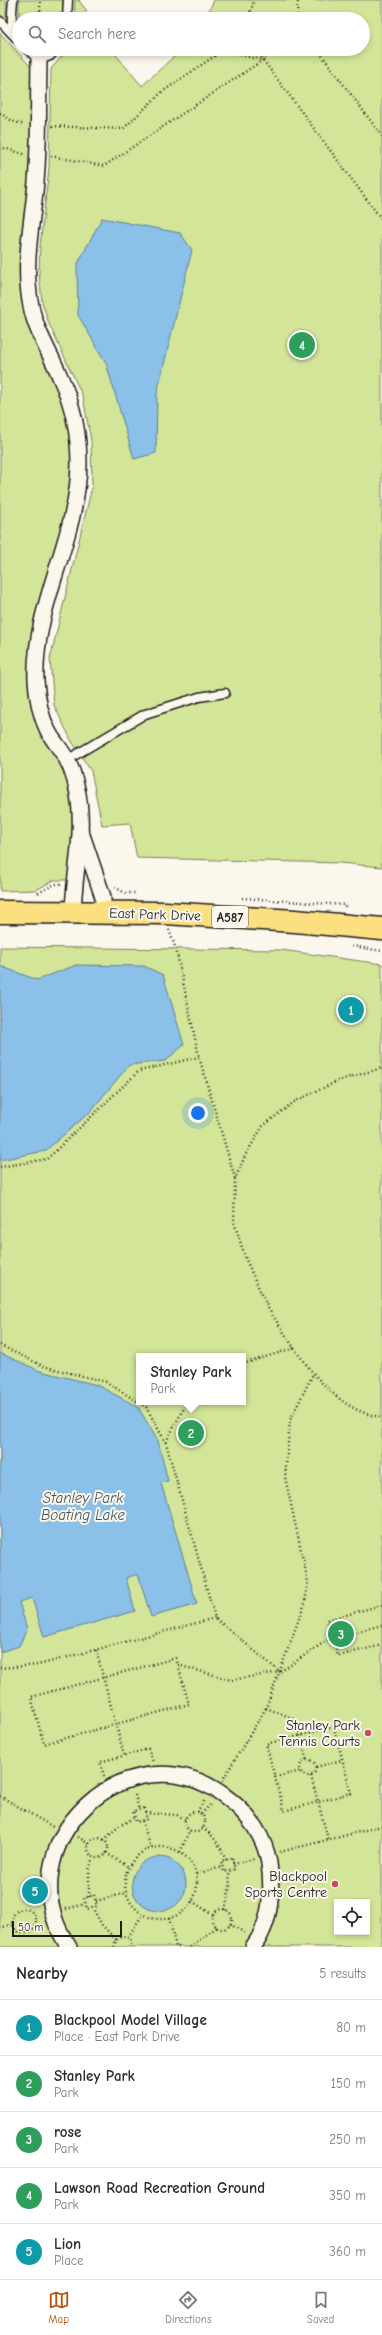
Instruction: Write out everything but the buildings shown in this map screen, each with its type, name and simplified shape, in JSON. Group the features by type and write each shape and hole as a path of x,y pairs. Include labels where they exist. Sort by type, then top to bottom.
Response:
{"main road":[{"name":"East Park Drive","path":"0,912 102,912 260,918 382,929"}],"street":[{"path":"39,60 37,155 35,192 27,253 27,283 31,308 39,333 61,378 71,404 77,433 79,463 77,493 44,613 38,646 36,679 39,706 48,731 67,760 77,790 81,832 73,912"},
{"path":"81,832 103,897 102,912"},
{"path":"69,1947 63,1939 53,1913 49,1885 53,1857 70,1833 82,1806 107,1788 131,1778 158,1774 186,1777 214,1797 240,1808 257,1830 268,1855 272,1884 268,1913 258,1940 253,1947"}],"lane":[{"path":"12,12 13,0"},
{"path":"67,12 68,0"},
{"path":"0,21 12,33"},
{"path":"35,56 39,60 50,56"},
{"path":"67,760 145,714 199,697 225,693"}],"path":[{"path":"40,0 40,12"},
{"path":"251,11 254,0"},
{"path":"297,12 298,0"},
{"path":"0,113 22,125 123,129 162,92 214,56"},
{"path":"247,56 263,60"},
{"path":"262,56 263,60 382,220"},
{"path":"0,147 24,154 61,156 104,166 263,60 267,56"},
{"path":"321,56 382,136"},
{"path":"32,893 40,893 55,884 65,884"},
{"name":"East Park Drive","path":"112,885 125,893 141,893"},
{"path":"237,898 346,905"},
{"path":"170,936 176,949 199,1057 235,1179 234,1222 246,1260 268,1308 312,1374 338,1399 374,1416 382,1417"},
{"path":"347,945 382,951"},
{"path":"0,1167 47,1159 139,1071 199,1057"},
{"path":"235,1179 246,1154 263,1126 294,1102 340,1080 382,1068"},
{"path":"0,1345 43,1366 106,1382 136,1401"},
{"path":"246,1363 294,1348"},
{"path":"201,1814 214,1797 266,1708 305,1603 308,1582 285,1477 290,1420 312,1374"},
{"path":"143,1405 146,1407 166,1443 215,1618 280,1672"},
{"path":"166,1443 185,1405"},
{"path":"382,1605 327,1620 338,1656 382,1645"},
{"path":"0,1668 38,1665 215,1618"},
{"path":"178,1665 231,1680 280,1672 333,1639 382,1625"},
{"path":"96,1650 102,1678 124,1755"},
{"path":"176,1658 178,1665 189,1704 44,1744 31,1697 176,1658"},
{"path":"266,1708 295,1719 301,1735 307,1760"},
{"path":"334,1727 351,1793 284,1811 266,1744 301,1735 334,1727"},
{"path":"100,1762 148,1749"},
{"path":"307,1760 313,1762 316,1767 315,1772 311,1776"},
{"path":"301,1771 301,1766 307,1760"},
{"path":"316,1767 342,1760"},
{"path":"275,1777 301,1771"},
{"path":"301,1771 306,1776 311,1776"},
{"path":"311,1776 328,1839"},
{"path":"134,1792 139,1810"},
{"path":"0,1796 47,1824 70,1833 89,1844"},
{"path":"144,1808 147,1819 136,1822 133,1811 139,1810 144,1808"},
{"path":"185,1819 192,1812 201,1814"},
{"path":"145,1814 177,1815 185,1819"},
{"path":"185,1819 186,1825 190,1830 196,1831 202,1828 204,1822 201,1814"},
{"path":"104,1840 119,1826 135,1817"},
{"path":"142,1821 151,1848"},
{"path":"268,1855 382,1826"},
{"path":"202,1828 211,1834 218,1842 226,1860"},
{"path":"180,1852 190,1830"},
{"path":"96,1838 104,1840 107,1845 106,1853 102,1857 93,1856 88,1850 89,1844 96,1838"},
{"path":"165,1847 180,1852 193,1866 196,1874 197,1888 192,1902 186,1909 169,1918 156,1919 143,1914 130,1902 126,1893 125,1880 129,1867 134,1859 151,1848 165,1847"},
{"path":"106,1853 129,1867"},
{"path":"89,1897 89,1870 93,1856"},
{"path":"232,1858 235,1869 224,1872 221,1861 226,1860 232,1858"},
{"path":"233,1864 252,1859"},
{"path":"196,1874 222,1867"},
{"path":"225,1910 230,1886 229,1871"},
{"path":"96,1901 126,1893"},
{"path":"94,1895 97,1906 86,1909 84,1898 89,1897 94,1895"},
{"path":"192,1902 213,1915"},
{"path":"67,1909 85,1904"},
{"path":"92,1908 102,1925 116,1940"},
{"path":"18,1910 30,1910 37,1917 33,1928 27,1932 20,1932 12,1924 12,1917 18,1910"},
{"path":"217,1928 213,1923 213,1915 217,1911 225,1910"},
{"path":"190,1947 217,1928 225,1928 230,1924 231,1916 225,1910"},
{"path":"128,1937 143,1914"},
{"path":"169,1918 177,1947 182,1947"},
{"path":"0,1928 12,1924"},
{"path":"230,1924 242,1932"},
{"path":"114,1947 116,1940 120,1936 128,1937 132,1941 133,1947"}],"green space":[{"path":"0,0 6,0 6,20 0,14"},
{"path":"19,0 63,0 62,12 19,12"},
{"path":"75,0 80,0 79,1 87,11 74,12"},
{"path":"214,0 382,0 382,867 340,863 137,858 130,823 102,825 91,771 71,740 54,705 50,659 92,487 91,441 83,397 49,324 42,302 39,273 40,246 49,168 51,69 62,56 117,56 142,86 174,56 370,56 370,12 208,12"},
{"path":"0,33 12,46 12,56 21,56 33,69 27,283 61,378 79,463 36,679 77,790 76,880 54,880 36,890 0,891"},
{"path":"0,947 281,950 382,964 382,1947 0,1947"}],"water":[{"path":"102,218 180,233 192,250 157,393 156,453 134,459 106,363 78,315 77,265"},
{"path":"76,965 144,966 163,975 184,1045 165,1061 129,1065 89,1113 45,1151 0,1160 0,966 37,980"},
{"name":"Stanley Park Boating Lake","path":"0,1353 40,1371 97,1385 138,1407 158,1441 168,1481 161,1483 197,1604 151,1617 138,1574 126,1578 135,1611 44,1637 32,1598 19,1602 27,1629 19,1646 0,1652"},
{"path":"154,1857 164,1857 174,1861 182,1869 186,1879 186,1889 182,1899 174,1907 164,1911 154,1911 144,1907 136,1899 132,1889 132,1879 136,1869 144,1861"}],"place":[{"name":"Lawson Road Recreation Ground","path":"302,345"},
{"name":"Blackpool Model Village","path":"351,1010"},
{"name":"Stanley Park","path":"191,1433"},
{"name":"rose","path":"341,1634"},
{"name":"Stanley Park Tennis Courts","path":"368,1733"},
{"name":"Blackpool Sports Centre","path":"335,1884"},
{"name":"Lion","path":"35,1891"}]}
